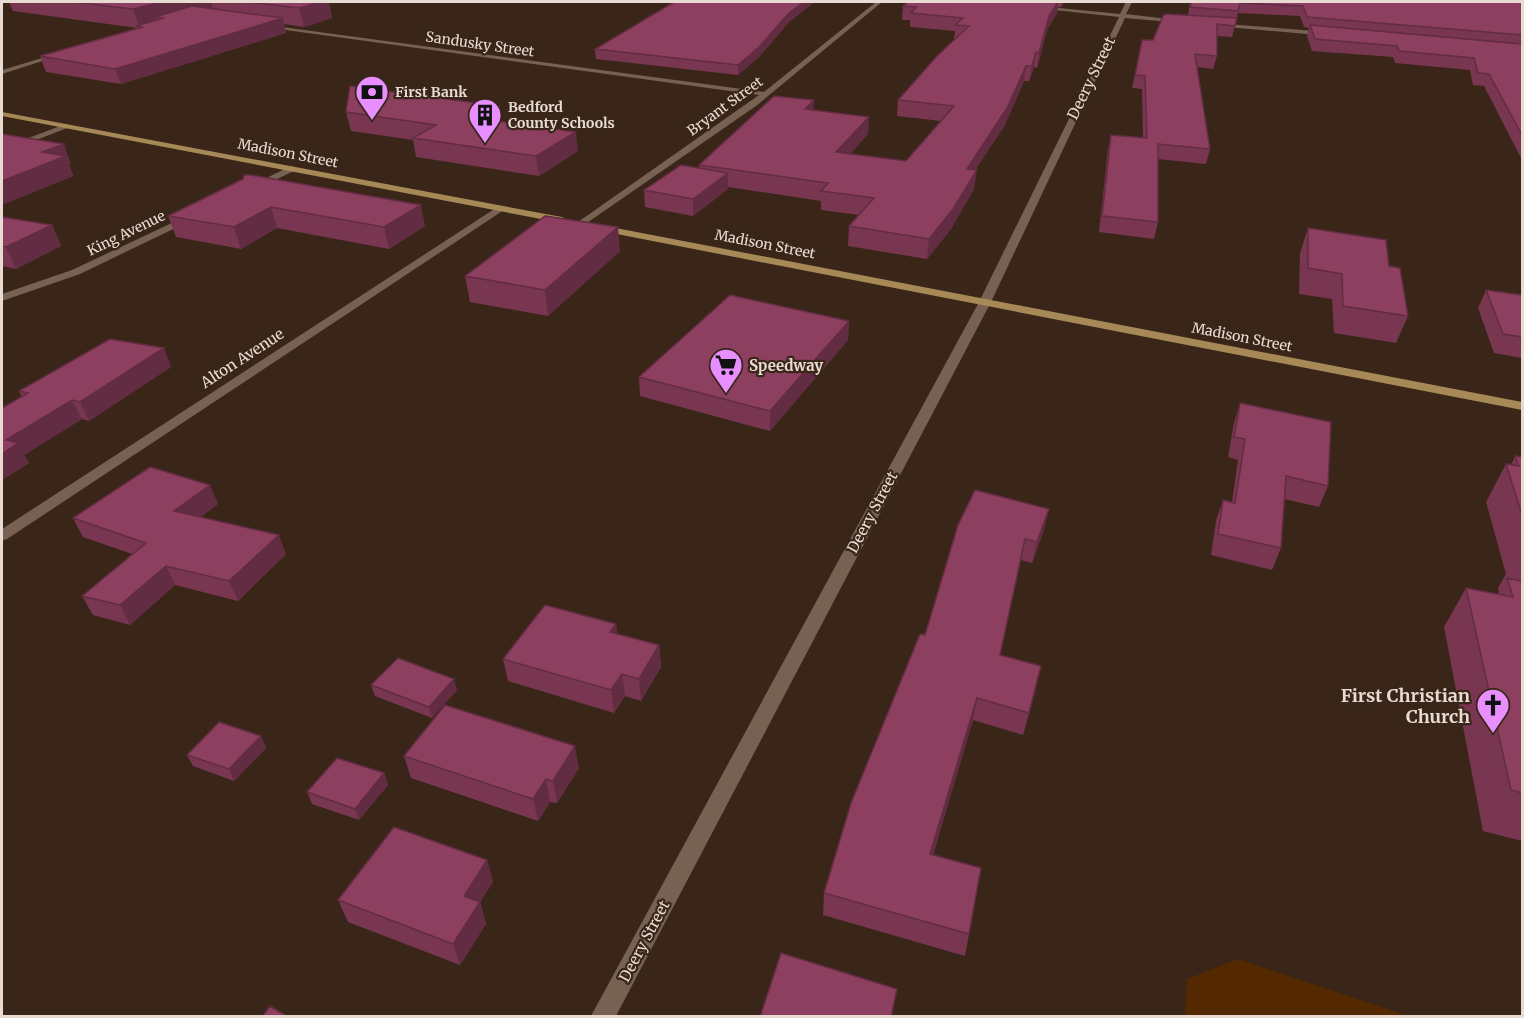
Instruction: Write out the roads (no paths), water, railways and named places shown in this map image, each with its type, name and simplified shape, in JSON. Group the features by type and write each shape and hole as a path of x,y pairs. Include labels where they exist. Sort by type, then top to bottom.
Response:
{"main road":[{"name":"Madison Street","path":"2,114 502,208 1522,406"}],"street":[{"name":"Bryant Street","path":"581,224 765,94 879,2"},
{"name":"Deery Street","path":"603,1017 984,302 1121,16 1130,2"},
{"path":"1026,7 1192,22"},
{"path":"1204,23 1334,35"},
{"name":"Sandusky Street","path":"263,26 765,94"},
{"path":"2,72 65,53"},
{"path":"2,151 66,127"},
{"path":"238,195 291,169"},
{"name":"Alton Avenue","path":"2,536 502,208"},
{"name":"King Avenue","path":"2,298 76,272 205,210"}],"place":[{"name":"First Bank","path":"372,121"},
{"name":"Bedford County Schools","path":"485,144"},
{"name":"Speedway","path":"726,394"},
{"name":"First Christian Church","path":"1493,734"}]}
